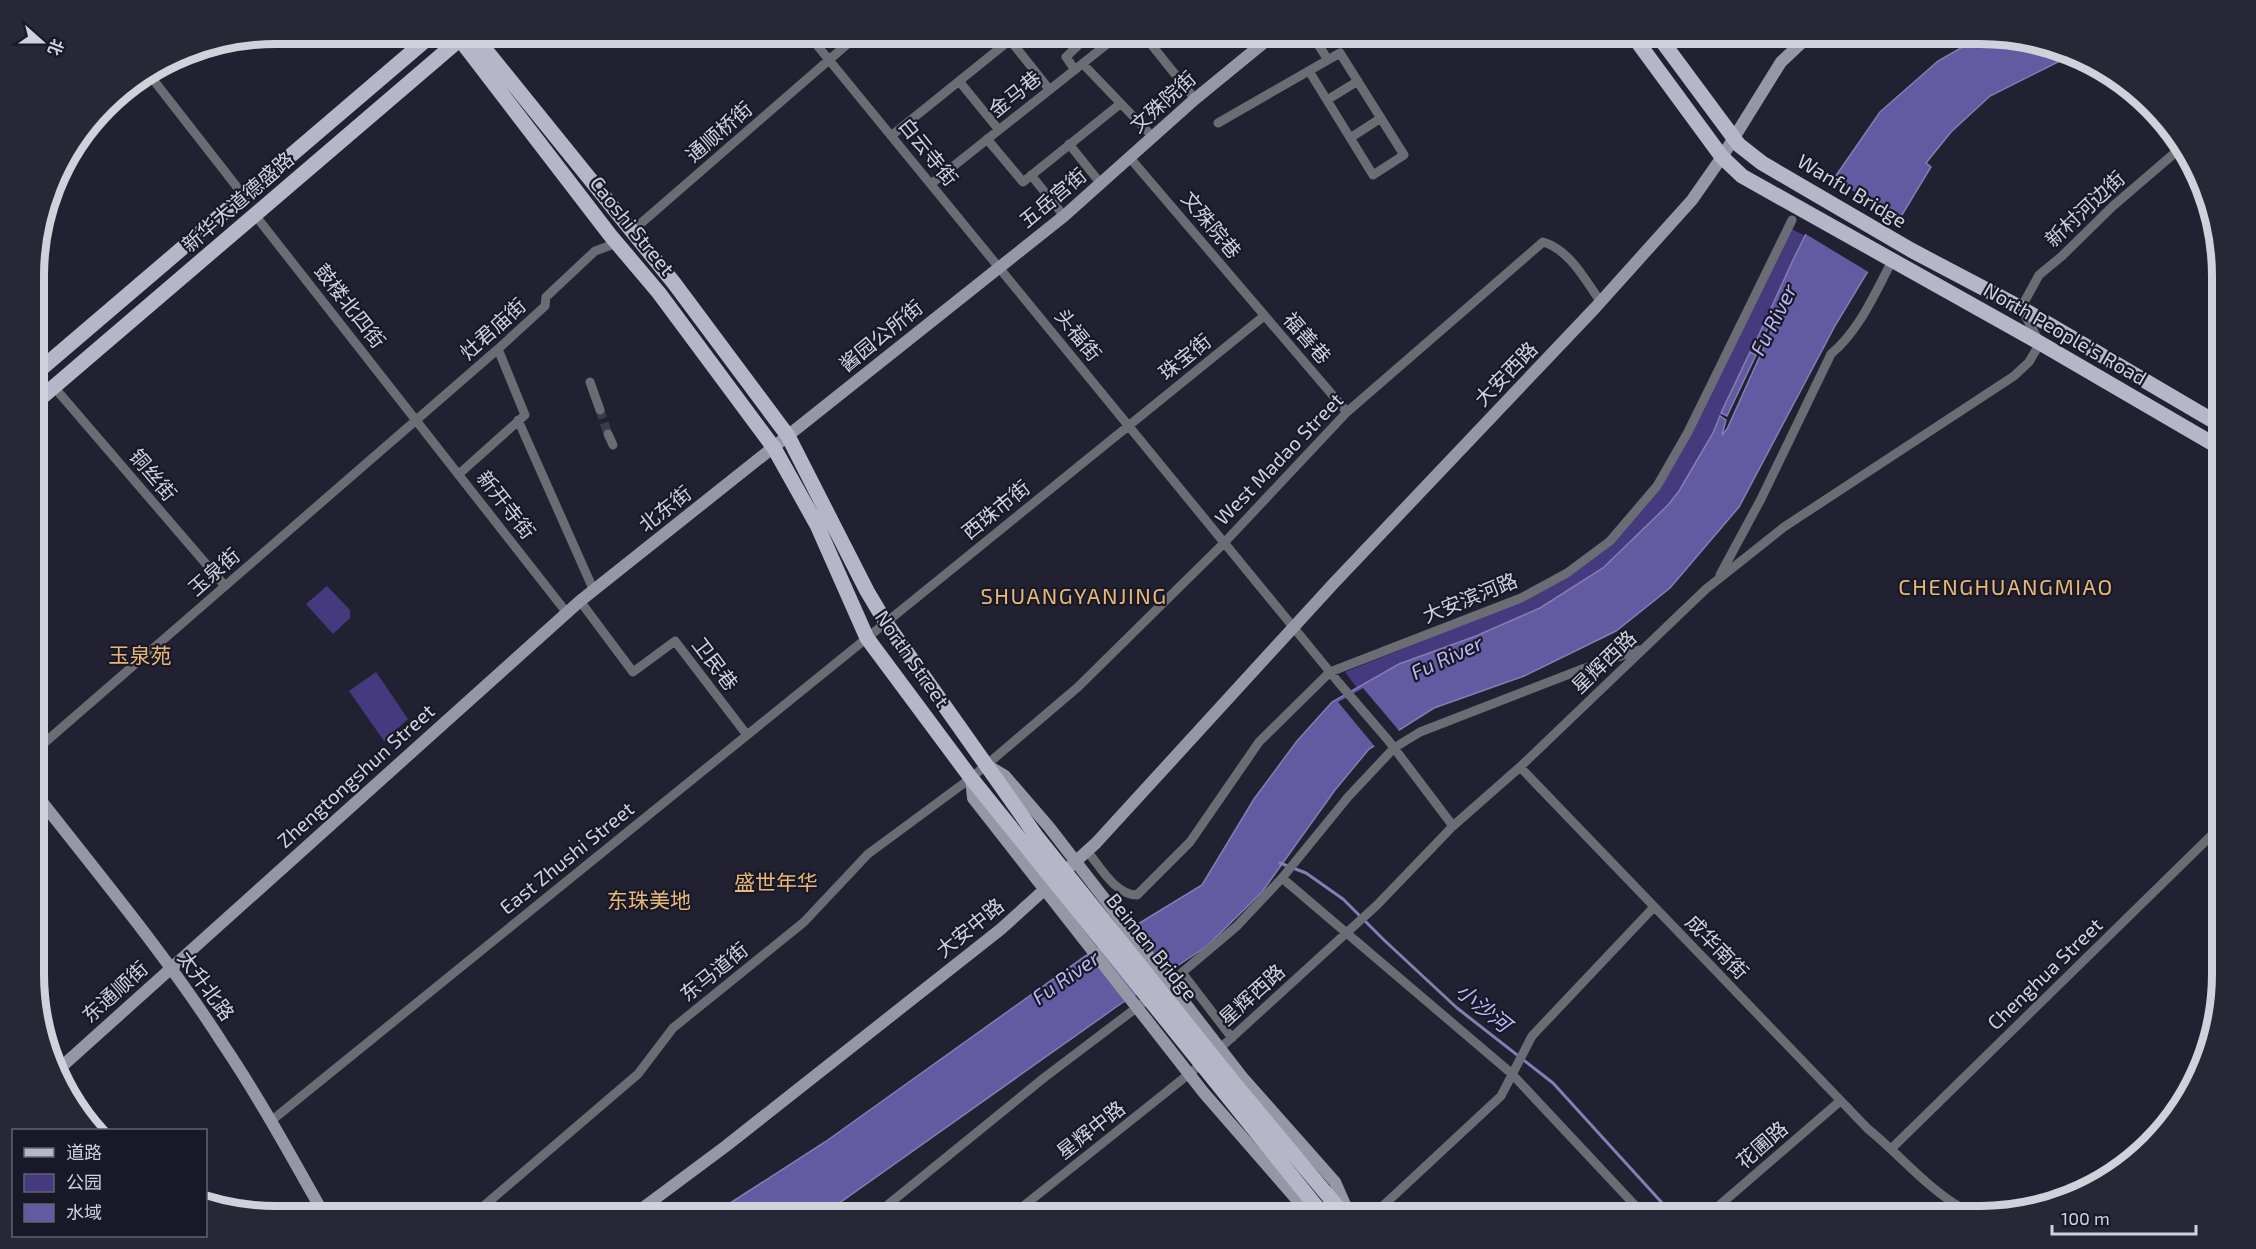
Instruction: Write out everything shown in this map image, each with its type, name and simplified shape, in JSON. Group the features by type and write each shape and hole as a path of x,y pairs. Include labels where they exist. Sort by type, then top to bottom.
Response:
{"main road":[{"name":"新华大道德盛路","path":"44,366 421,44"},
{"name":"新华大道德盛路","path":"44,395 453,44"},
{"name":"Caoshi Street","path":"471,44 617,243 660,293 774,448"},
{"name":"Caoshi Street","path":"472,44 674,282 788,436"},
{"name":"Wanfu Bridge","path":"1639,44 1722,157 1742,176 1888,260"},
{"name":"Wanfu Bridge","path":"1664,44 1744,149 1911,250"},
{"name":"North People's Road","path":"1911,250 2021,308 2212,420"},
{"name":"North People's Road","path":"1888,260 2040,343 2212,443"},
{"name":"North Street","path":"788,436 867,591 886,623 987,765 1032,841"},
{"name":"North Street","path":"774,448 818,525 867,638 971,778 1032,841"},
{"name":"Beimen Bridge","path":"1032,841 1227,1088"},
{"path":"1227,1088 1316,1206"},
{"path":"1227,1088 1336,1206"}],"street":[{"name":"白云寺街","path":"816,44 999,267"},
{"name":"通顺桥街","path":"632,231 848,44"},
{"path":"891,136 1005,44"},
{"path":"1013,44 1049,89"},
{"path":"1078,44 1066,57 1120,104 1153,137"},
{"name":"金马巷","path":"931,184 1107,44"},
{"path":"1151,44 1195,99"},
{"name":"文殊院街","path":"1130,158 1195,99 1262,44"},
{"path":"1318,44 1328,60"},
{"name":"大安西路","path":"1294,627 1601,302 1692,200 1722,157 1781,62 1800,44"},
{"path":"1218,123 1340,53 1404,155 1373,174 1309,71"},
{"path":"153,79 244,196"},
{"path":"959,81 999,130"},
{"path":"1327,100 1358,81"},
{"path":"987,139 1023,182 1120,104"},
{"path":"1350,138 1381,118"},
{"path":"1069,144 1101,184"},
{"name":"新村河边街","path":"2021,308 2039,275 2113,206 2176,152"},
{"name":"五岳宫街","path":"999,267 1064,216 1130,158"},
{"name":"文殊院巷","path":"1130,158 1264,316"},
{"path":"1031,175 1064,216"},
{"name":"鼓楼北四街","path":"255,214 416,420"},
{"name":"大安滨河路","path":"1088,851 1119,889 1128,895 1137,895 1190,842 1259,742 1330,672 1521,598 1567,573 1610,541 1657,486 1688,432 1792,220"},
{"name":"West Madao Street","path":"987,765 1078,687 1224,543 1347,412 1543,242 1563,252 1601,302"},
{"name":"灶君庙街","path":"416,420 545,306 546,297 595,252 617,243"},
{"path":"1718,579 1761,499 1831,354 1842,345 1857,323 1888,260"},
{"name":"头福街","path":"999,267 1391,744 1453,826"},
{"name":"酱园公所街","path":"788,436 999,267"},
{"path":"2021,308 2040,343"},
{"name":"福善巷","path":"1264,316 1347,412"},
{"name":"珠宝街","path":"1129,426 1264,316"},
{"name":"星辉西路","path":"1193,1071 1350,931 1453,826 1520,767 1718,579 1785,527 2014,376 2029,362 2040,343"},
{"path":"459,474 525,415 498,349"},
{"path":"44,358 48,363"},
{"path":"590,382 600,410"},
{"name":"铜丝街","path":"54,387 225,586"},
{"name":"新开寺街","path":"416,420 567,613"},
{"name":"玉泉街","path":"44,743 416,420"},
{"path":"518,420 594,591"},
{"name":"西珠市街","path":"886,623 1129,426"},
{"path":"608,434 613,445"},
{"name":"北东街","path":"567,613 788,436"},
{"name":"卫民巷","path":"580,601 633,672 675,641 747,735"},
{"name":"Zhengtongshun Street","path":"171,969 567,613"},
{"name":"East Zhushi Street","path":"271,1121 886,623"},
{"name":"大安中路","path":"646,1206 1001,929 1088,851 1294,627"},
{"path":"886,1206 1045,1077 1183,974 1237,926 1284,875 1391,744 1586,668 1643,649"},
{"name":"东马道街","path":"484,1206 638,1074 673,1028 804,922 868,854 987,765"},
{"name":"成华南街","path":"1520,767 1839,1102 1934,1188 1958,1206"},
{"name":"太升北路","path":"44,805 171,969 223,1043 319,1206"},
{"name":"Chenghua Street","path":"1892,1148 2212,836"},
{"path":"1032,841 1227,1088 1304,1206"},
{"path":"1284,875 1513,1070 1636,1206"},
{"path":"1383,1206 1501,1096 1532,1036 1654,907"},
{"name":"东通顺街","path":"63,1066 171,969"},
{"path":"1183,974 1232,1038"},
{"name":"星辉中路","path":"1024,1206 1193,1071"},
{"path":"1227,1088 1335,1182 1346,1206"},
{"name":"花圃路","path":"1719,1206 1839,1102"}],"green space":[{"path":"1792,229 1805,236 1713,433 1690,474 1668,505 1603,568 1540,608 1476,636 1399,664 1357,688 1345,672 1420,642 1569,574 1652,497"},
{"path":"327,586 350,610 350,618 333,634 306,604"},
{"path":"376,672 408,719 384,741 349,691"}],"water":[{"name":"Fu River","path":"1968,44 2010,45 2040,51 2064,59 1990,96 1951,132 1926,163 1931,167 1836,324 1739,507 1670,588 1616,631 1524,676 1434,708 1369,749 1335,790 1262,892 1207,946 1119,1005 835,1206 726,1206 825,1142 1084,957 1202,885 1254,799 1297,741 1332,702 1399,664 1476,636 1540,608 1603,568 1668,505 1679,491 1713,433 1720,416 1726,420 1722,435 1727,429 1773,327 1772,323 1757,352 1752,350 1833,180 1880,112 1938,61"},
{"path":"1750,352 1756,355 1727,416 1721,413"}],"pier":[{"path":"1832,179 1903,219 1870,273 1804,233"},
{"path":"1363,688 1401,733 1376,748 1338,702"}],"waterway":[{"name":"小沙河","path":"1280,863 1306,873 1343,899 1457,1008 1553,1083 1665,1206"}],"tunnel":[{"path":"600,410 608,434"}],"district":[{"name":"CHENGHUANGMIAO","path":"2006,587"},
{"name":"SHUANGYANJING","path":"1074,596"},
{"name":"玉泉苑","path":"140,656"},
{"name":"盛世年华","path":"776,883"},
{"name":"东珠美地","path":"649,901"}]}
